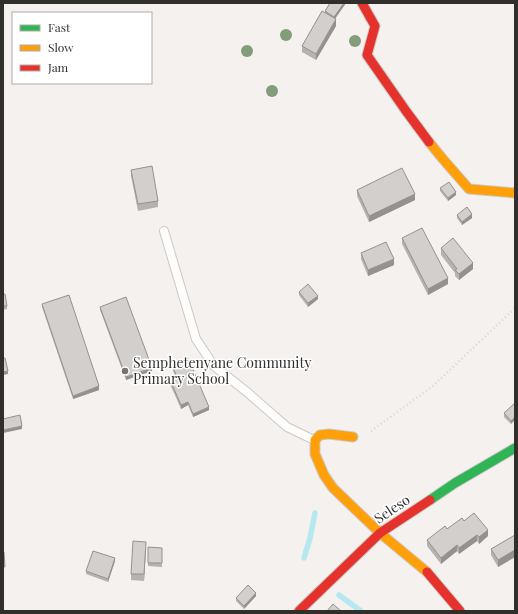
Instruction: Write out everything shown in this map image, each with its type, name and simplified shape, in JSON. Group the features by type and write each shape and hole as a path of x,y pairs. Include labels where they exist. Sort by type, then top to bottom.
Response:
{"street":[{"path":"362,3 375,26 367,55 442,158 469,189 515,193"},
{"path":"353,437 329,434 320,435 314,440 314,454 324,474 333,488 380,533 426,572 460,611"},
{"name":"Seleso","path":"299,611 380,533 455,483 515,448"}],"lane":[{"path":"164,231 196,339 214,366 288,427 314,440"}],"path":[{"path":"353,437 367,435 433,386 515,308"}],"building":[{"path":"330,3 344,3 334,17 325,11"},
{"path":"322,11 336,19 316,54 302,46"},
{"path":"152,166 158,201 138,204 131,170"},
{"path":"402,168 415,194 369,216 357,190"},
{"path":"449,182 456,192 448,198 440,188"},
{"path":"467,207 472,214 462,222 457,215"},
{"path":"422,228 448,278 428,289 402,238"},
{"path":"453,238 473,263 459,274 455,270 457,269 441,248"},
{"path":"386,242 394,259 368,270 361,253"},
{"path":"308,284 318,296 308,303 299,292"},
{"path":"3,294 5,294 7,306 3,306"},
{"path":"69,295 99,386 73,396 42,304"},
{"path":"126,297 152,368 126,377 100,307"},
{"path":"3,358 5,358 8,371 3,372"},
{"path":"188,358 209,407 193,414 188,402 181,405 170,380 177,377 172,365"},
{"path":"515,403 515,417 511,421 504,413"},
{"path":"20,415 22,426 3,430 3,419"},
{"path":"474,513 488,530 479,537 477,535 459,548 457,545 441,558 427,540 445,526 447,529 462,518 464,521"},
{"path":"515,535 515,550 498,560 491,549"},
{"path":"133,541 146,542 144,574 131,574"},
{"path":"148,547 162,548 162,563 148,563"},
{"path":"93,551 115,558 108,579 86,571"},
{"path":"4,552 5,567 3,567"},
{"path":"248,585 256,593 244,606 236,598"},
{"path":"333,604 341,611 327,611"}],"waterway":[{"path":"304,558 315,513"},
{"path":"339,595 361,611"}],"traffic: fast":[{"path":"430,500 455,483 515,448"}],"traffic: slow":[{"path":"429,142 469,189 515,193"},
{"path":"353,437 329,434 320,435 315,440 315,454 324,475 333,488 380,533 427,572"}],"traffic: jam":[{"path":"362,3 375,26 367,55 429,142"},
{"path":"299,611 380,533 430,500"},
{"path":"427,572 460,611"}],"place":[{"name":"Semphetenyane Community Primary School","path":"125,371"}]}
